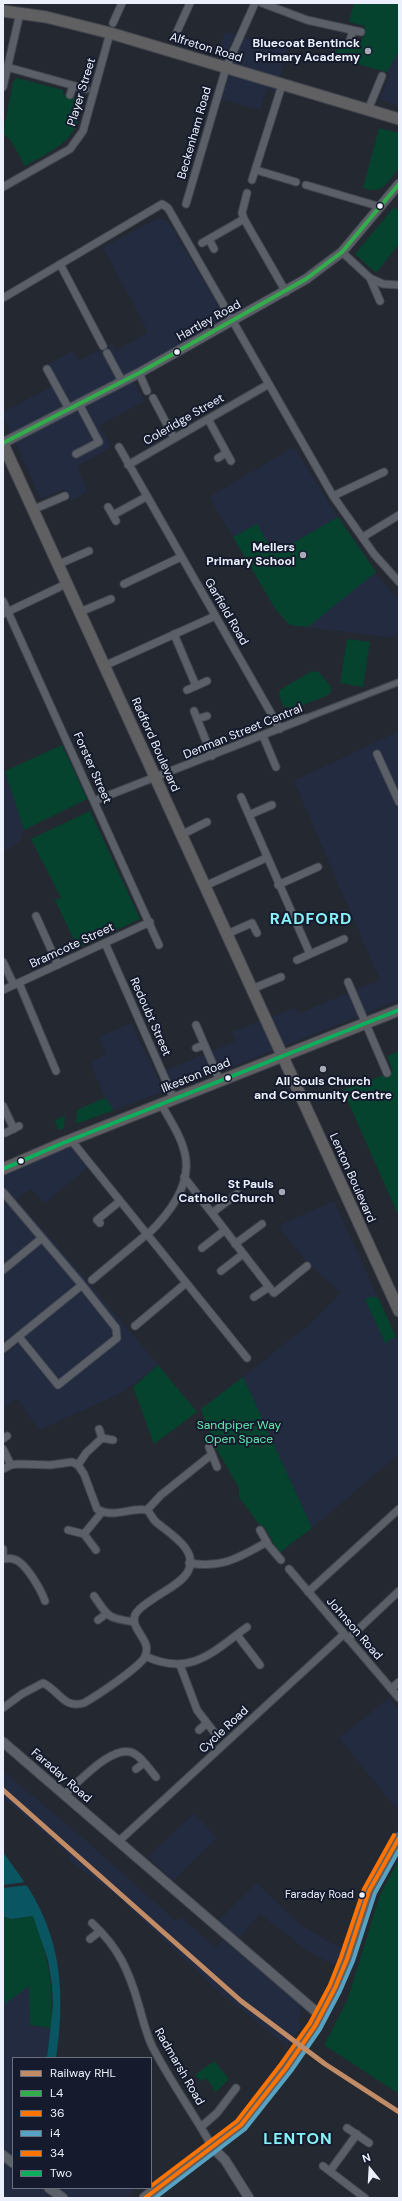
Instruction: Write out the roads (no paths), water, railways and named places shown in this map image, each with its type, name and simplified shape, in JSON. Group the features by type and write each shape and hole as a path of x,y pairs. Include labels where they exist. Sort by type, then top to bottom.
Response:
{"main road":[{"name":"Alfreton Road","path":"3,11 112,28 226,68 399,119"},
{"name":"Radford Boulevard","path":"3,444 282,1056"},
{"name":"Ilkeston Road","path":"3,1169 71,1140 399,1010"},
{"name":"Lenton Boulevard","path":"282,1056 398,1306"},
{"path":"145,2198 213,2148 245,2120 286,2068 321,2016 347,1959 369,1891 399,1838"}],"street":[{"name":"Player Street","path":"3,187 70,149 76,142 83,131 112,28 122,3"},
{"path":"175,36 190,3"},
{"name":"Beckenham Road","path":"186,204 226,68 255,3"},
{"path":"262,3 307,20 362,32"},
{"path":"3,87 20,13"},
{"path":"350,40 353,30"},
{"path":"7,67 86,89"},
{"path":"368,110 382,76"},
{"path":"252,180 282,85"},
{"path":"70,95 73,86"},
{"path":"256,170 296,182"},
{"name":"Hartley Road","path":"3,444 140,373 286,292 326,265 342,252 399,184"},
{"path":"306,185 381,207"},
{"path":"247,193 242,213 244,219 286,292"},
{"path":"3,298 162,204 172,214 333,496 374,554 399,582"},
{"path":"214,249 205,241 244,219"},
{"path":"342,252 370,278 383,284 399,285"},
{"path":"60,264 122,381"},
{"path":"370,278 380,301"},
{"path":"47,369 69,409"},
{"path":"140,373 147,391"},
{"name":"Coleridge Street","path":"128,465 269,384"},
{"path":"153,398 174,438"},
{"path":"76,454 99,442 79,404"},
{"path":"208,419 231,461"},
{"path":"119,447 128,465"},
{"path":"218,458 226,452"},
{"name":"Garfield Road","path":"128,465 280,729"},
{"path":"333,496 384,472"},
{"path":"32,510 65,496"},
{"path":"108,507 114,518 146,497"},
{"path":"363,537 399,515"},
{"path":"57,565 89,551"},
{"path":"124,584 181,557"},
{"path":"133,570 136,578"},
{"path":"6,613 66,584"},
{"path":"80,612 111,599"},
{"name":"Forster Street","path":"3,601 6,613 150,922 159,945"},
{"path":"104,666 215,616"},
{"path":"174,634 196,686"},
{"path":"187,690 207,681"},
{"name":"Denman Street Central","path":"94,801 399,682"},
{"path":"194,711 212,756"},
{"path":"197,719 206,716"},
{"path":"262,736 276,767"},
{"path":"377,754 399,802"},
{"path":"241,797 266,858 310,954"},
{"path":"248,815 272,805"},
{"path":"181,835 206,822"},
{"path":"205,886 266,858"},
{"path":"278,885 309,867 318,867"},
{"path":"36,916 58,965"},
{"name":"Bramcote Street","path":"3,990 150,922"},
{"path":"227,934 252,923 257,933"},
{"path":"297,960 344,940"},
{"name":"Redoubt Street","path":"105,943 174,1099"},
{"path":"3,962 16,984 56,1071"},
{"path":"252,989 280,977"},
{"path":"348,982 387,1073"},
{"path":"196,1025 220,1081"},
{"path":"196,1048 204,1044"},
{"path":"92,1280 167,1216 177,1198 186,1166 183,1147 161,1104"},
{"path":"3,1106 16,1128 5,1133"},
{"path":"71,1140 247,1358"},
{"path":"184,1177 274,1293 307,1266"},
{"path":"3,1192 82,1285 116,1328 117,1338 58,1385 19,1337"},
{"path":"212,1213 237,1194"},
{"path":"99,1221 120,1201"},
{"path":"235,1244 262,1224"},
{"path":"202,1248 225,1230"},
{"path":"3,1270 42,1238"},
{"path":"220,1271 243,1254"},
{"path":"135,1326 186,1283"},
{"path":"3,1349 82,1285"},
{"path":"254,1297 269,1287"},
{"path":"99,1429 102,1438"},
{"path":"102,1438 113,1440"},
{"path":"78,1465 86,1453 102,1438"},
{"path":"209,1447 217,1467"},
{"path":"3,1449 11,1465"},
{"path":"147,1510 161,1495 211,1455"},
{"path":"3,1469 11,1465 72,1462 78,1465 84,1474 97,1509 109,1514 139,1508 147,1510 155,1521 164,1526 184,1546 189,1554 190,1563 187,1574 135,1614 134,1622 146,1646 145,1656 94,1697 84,1703 75,1705 66,1702 50,1686 43,1683 22,1694 3,1708"},
{"path":"308,1592 399,1509"},
{"path":"84,1534 102,1512"},
{"path":"68,1530 84,1534 96,1550"},
{"path":"260,1530 281,1560"},
{"path":"190,1563 204,1566 221,1564 246,1554 267,1542"},
{"path":"3,1549 3,1558 13,1559 22,1564 42,1591 45,1601"},
{"name":"Johnson Road","path":"289,1569 399,1698"},
{"name":"Cycle Road","path":"119,1841 346,1636 399,1591"},
{"path":"94,1596 106,1614 113,1619 134,1622"},
{"path":"98,1620 106,1614"},
{"path":"145,1656 160,1663 180,1665 200,1659 248,1627"},
{"path":"237,1635 260,1665"},
{"path":"180,1665 192,1700 214,1732"},
{"path":"391,1689 399,1682"},
{"path":"199,1730 207,1723"},
{"name":"Faraday Road","path":"3,1742 321,2016"},
{"path":"64,1795 109,1756 116,1752 130,1752 136,1754 156,1777"},
{"path":"136,1769 144,1763"},
{"name":"Radmarsh Road","path":"92,1923 111,1942 124,1962 152,2047 213,2148"},
{"path":"90,1940 100,1931"},
{"path":"201,2127 217,2113 236,2088"},
{"path":"347,2128 369,2143"},
{"path":"330,2171 357,2134"},
{"path":"213,2148 225,2160 250,2198"},
{"path":"3,2155 12,2162"},
{"path":"323,2166 365,2198"},
{"path":"50,2189 63,2198"}],"rail line":[{"name":"RHL","path":"3,1790 241,2001 325,2064 399,2112"}],"place":[{"name":"Bluecoat Bentinck Primary Academy","path":"368,51"},
{"name":"Mellers Primary School","path":"303,555"},
{"name":"All Souls Church and Community Centre","path":"323,1069"},
{"name":"St Pauls Catholic Church","path":"282,1192"},
{"name":"Faraday Road","path":"362,1895"}],"district":[{"name":"RADFORD","path":"311,920"},
{"name":"LENTON","path":"298,2140"}],"park label":[{"name":"Sandpiper Way Open Space","path":"239,1433"}]}
